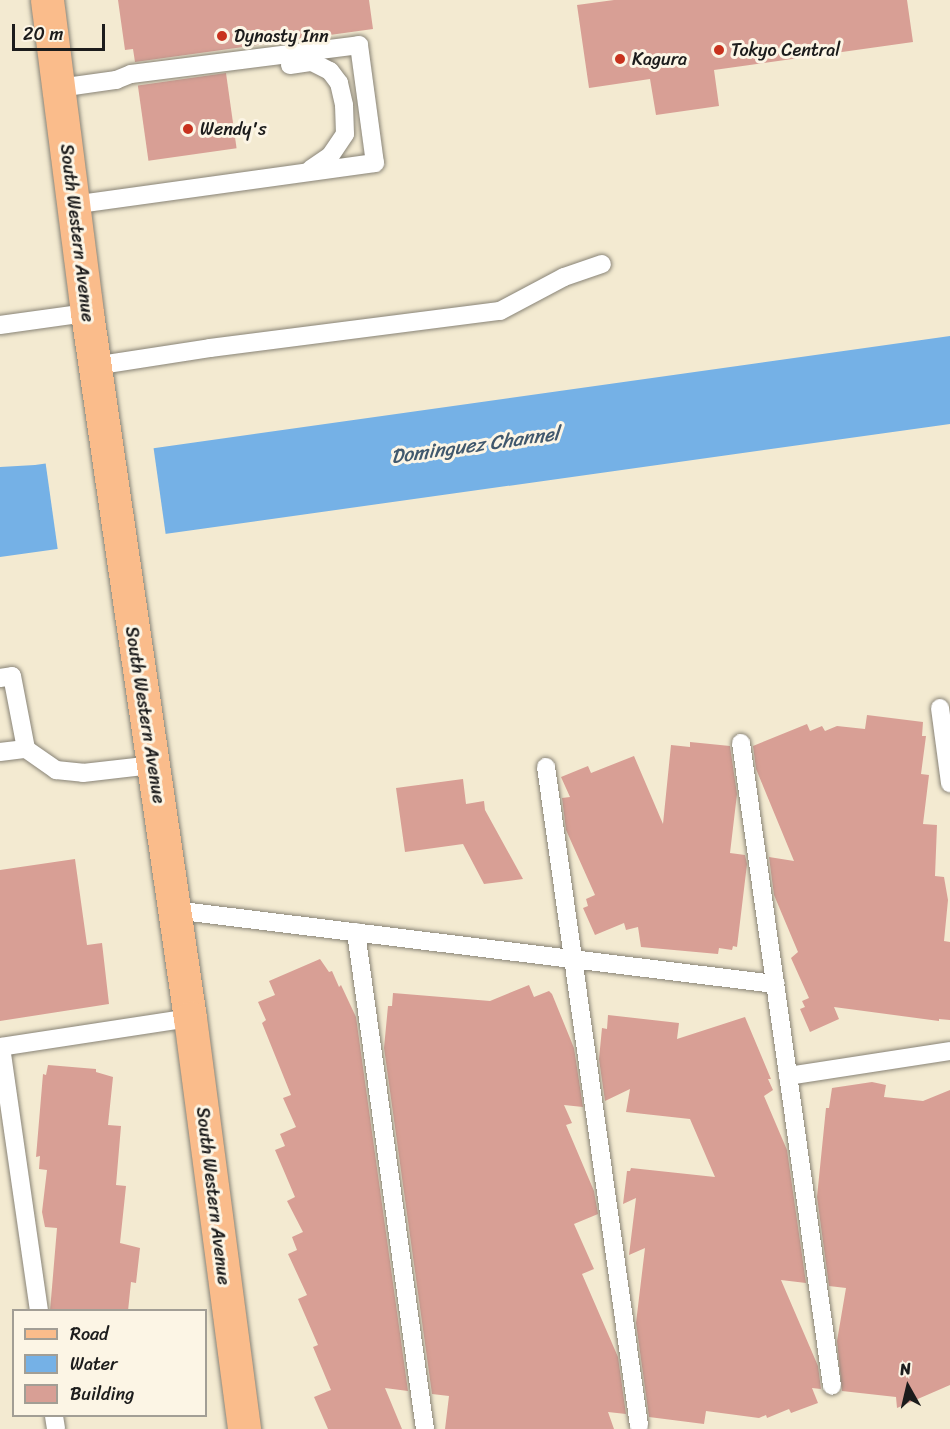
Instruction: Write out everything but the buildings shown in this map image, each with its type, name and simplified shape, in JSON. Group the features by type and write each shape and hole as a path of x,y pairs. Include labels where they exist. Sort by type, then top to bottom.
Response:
{"main road":[{"name":"South Western Avenue","path":"47,0 94,366 190,1018 244,1429"}],"lane":[{"path":"59,88 116,81 131,74 358,45 375,163 73,205"},
{"path":"116,81 132,85 312,62 330,71 339,83 344,105 345,134 330,156 305,172"},
{"path":"94,366 210,348 500,311 564,277 602,264"},
{"path":"0,324 87,313"},
{"path":"0,678 12,676 26,749"},
{"path":"940,708 950,783"},
{"path":"741,742 832,1386"},
{"path":"0,752 26,749 56,770 82,773 152,765"},
{"path":"546,767 639,1425"},
{"path":"174,910 775,984"},
{"path":"356,932 425,1429"},
{"path":"39,1309 1,1047 190,1018"},
{"path":"788,1076 950,1051"}],"water":[{"name":"Dominguez Channel","path":"950,336 950,424 0,557 0,467 35,465"}],"pier":[{"path":"153,444 166,537 58,552 45,459"}],"place":[{"name":"Dynasty Inn","path":"222,36"},
{"name":"Tokyo Central","path":"719,50"},
{"name":"Kagura","path":"620,59"},
{"name":"Wendy's","path":"188,129"}]}
